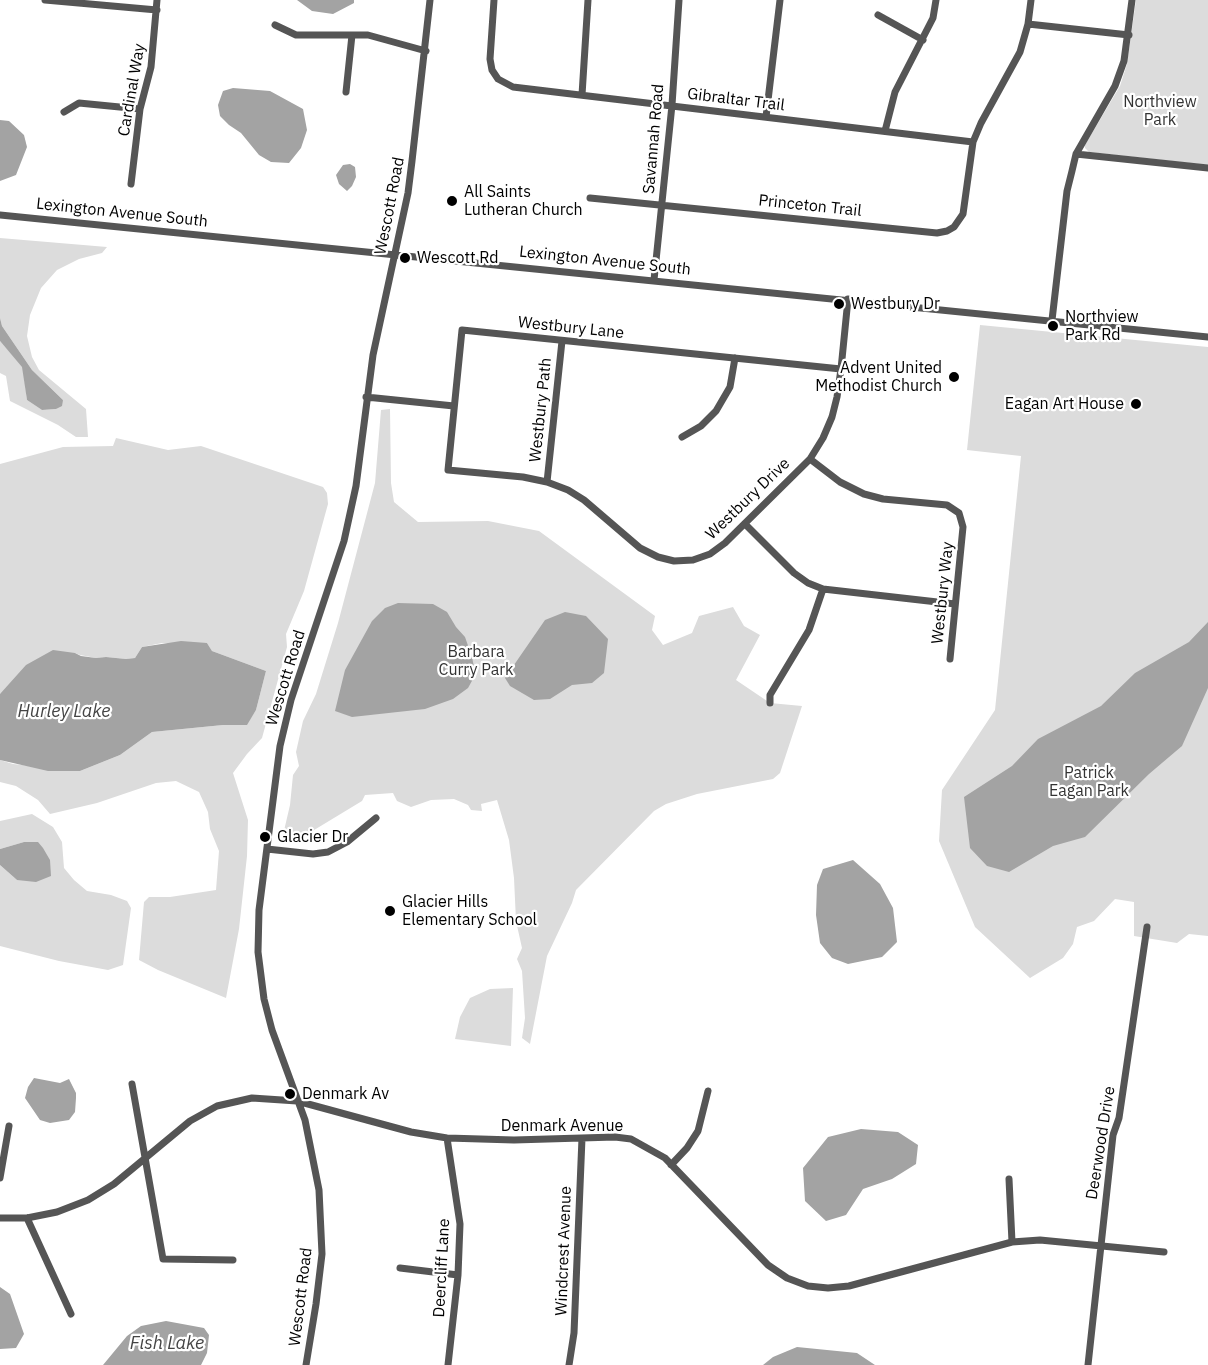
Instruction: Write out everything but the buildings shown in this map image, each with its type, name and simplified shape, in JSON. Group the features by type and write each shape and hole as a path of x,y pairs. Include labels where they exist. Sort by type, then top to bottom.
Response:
{"street":[{"path":"45,0 157,10"},
{"name":"Cardinal Way","path":"131,184 140,109 151,67 157,0"},
{"name":"Wescott Road","path":"306,1365 322,1254 319,1190 305,1120 272,1030 264,999 258,952 259,910 280,746 344,541 356,486 373,355 412,161 430,0"},
{"name":"Gibraltar Trail","path":"494,0 490,59 492,70 498,80 513,87 973,142"},
{"path":"582,95 588,0"},
{"name":"Savannah Road","path":"654,280 672,105 679,0"},
{"path":"766,117 780,0"},
{"path":"885,131 895,92 933,18 936,0"},
{"path":"973,142 1020,52 1028,24 1031,0"},
{"path":"1052,320 1067,191 1076,154 1115,86 1124,61 1132,0"},
{"path":"878,15 923,40"},
{"path":"275,24 296,35 368,35 426,51"},
{"path":"1028,24 1128,35"},
{"path":"345,92 352,35"},
{"path":"64,112 79,103 140,109"},
{"name":"Princeton Trail","path":"590,198 937,233 954,228 963,214 973,142"},
{"path":"1076,154 1208,168"},
{"name":"Lexington Avenue South","path":"0,215 395,253 1208,337"},
{"name":"Westbury Drive","path":"454,406 448,470 523,477 547,482 568,490 584,500 640,548 658,557 674,561 693,560 710,554 726,543 810,459 823,438 837,397 848,300"},
{"name":"Westbury Lane","path":"454,406 462,330 841,369"},
{"name":"Westbury Path","path":"547,482 562,341"},
{"path":"682,437 701,426 716,411 729,387 735,358"},
{"path":"366,397 454,406"},
{"name":"Westbury Way","path":"810,459 840,482 864,494 883,499 947,506 959,513 963,527 950,659"},
{"path":"745,524 794,573 808,583 823,589 955,604"},
{"path":"770,703 770,695 809,630 823,589"},
{"path":"267,849 313,854 328,852 347,842 376,818"},
{"name":"Deerwood Drive","path":"1088,1365 1113,1135 1119,1118 1147,927"},
{"path":"132,1084 163,1259 233,1260"},
{"path":"671,1165 687,1148 698,1131 708,1091"},
{"name":"Denmark Avenue","path":"0,1218 27,1218 57,1212 88,1200 114,1184 190,1121 217,1106 252,1098 297,1101 411,1132 447,1138 514,1140 615,1137 631,1139 664,1158 768,1265 787,1278 808,1286 828,1288 849,1286 1012,1242 1040,1240 1164,1252"},
{"path":"0,1178 9,1126"},
{"name":"Deercliff Lane","path":"447,1138 460,1224 458,1275 448,1365"},
{"name":"Windcrest Avenue","path":"569,1365 574,1333 582,1138"},
{"path":"1009,1179 1012,1242"},
{"path":"27,1218 71,1314"},
{"path":"400,1268 458,1275"}],"green space":[{"name":"Northview Park","path":"1136,0 1208,0 1208,165 1089,152 1085,148 1120,86 1127,64"},
{"path":"0,238 107,247 102,253 79,259 57,270 41,288 30,315 27,336 32,357 39,370 86,409 88,437 76,437 58,425 10,401 6,376 0,373 0,341 23,367 27,400 42,410 56,409 63,400 32,370 2,326 0,318"},
{"name":"Patrick Eagan Park","path":"980,325 1208,347 1208,936 1189,934 1177,943 1134,936 1134,902 1115,899 1094,921 1077,927 1073,944 1063,958 1030,978 975,927 939,841 942,790 995,710 1021,456 967,450"},
{"name":"Barbara Curry Park","path":"390,409 391,483 394,502 418,522 488,521 539,531 655,616 652,630 663,645 692,633 699,616 733,607 744,626 760,635 736,680 770,703 802,706 780,773 773,779 697,794 666,804 654,811 576,890 547,956 530,1044 522,1038 525,1018 522,971 517,959 522,948 516,921 509,840 497,800 481,804 482,811 471,810 468,805 454,799 431,800 411,807 397,801 393,793 365,795 362,801 291,844 283,835 290,805 293,775 299,766 296,752 303,721 316,694 338,623 375,483 381,410"},
{"path":"116,438 168,450 201,446 323,487 327,493 328,504 304,591 286,634 287,647 262,738 233,773 248,820 247,856 239,929 226,998 139,960 144,902 149,897 170,897 216,890 219,851 210,829 208,812 199,792 176,781 156,783 97,803 50,814 38,800 16,786 0,782 0,760 13,764 80,771 120,755 152,732 246,725 256,710 266,671 212,651 207,643 162,643 142,647 135,658 126,659 96,658 75,653 0,694 0,464 63,447 113,446"},
{"path":"32,814 53,827 62,842 64,868 74,880 87,891 111,895 127,901 131,908 123,965 108,970 59,961 0,946 0,865 17,880 24,842 0,849 0,821"},
{"path":"513,988 511,1046 455,1039 460,1017 470,998 490,989"}],"water":[{"path":"297,0 354,0 354,3 333,14 312,11"},
{"path":"233,88 270,91 303,109 307,130 301,148 289,163 271,162 259,155 241,133 220,116 218,105 223,91"},
{"path":"0,120 9,121 24,135 27,147 16,175 0,181"},
{"path":"350,164 355,167 356,177 347,191 339,184 336,175 343,165"},
{"path":"0,318 2,326 32,370 63,400 62,406 42,410 27,400 22,367 0,341"},
{"path":"398,603 433,604 447,612 465,637 472,657 473,679 468,688 453,699 425,709 352,717 335,711 345,670 372,621 385,608"},
{"path":"565,612 586,616 608,639 604,673 592,683 572,685 550,699 534,700 510,686 505,678 545,620"},
{"path":"1208,622 1208,688 1182,746 1149,774 1085,837 1053,846 1009,872 987,866 970,848 964,797 1012,766 1038,739 1101,706 1135,673 1189,642"},
{"name":"Hurley Lake","path":"181,641 207,643 212,651 266,671 256,710 247,725 152,732 120,755 80,771 48,771 0,760 0,694 26,665 53,650 96,658 126,659 135,658 142,647"},
{"path":"24,842 38,842 43,848 50,860 51,876 36,882 17,880 0,865 0,849"},
{"path":"853,860 880,884 893,908 897,942 882,957 848,964 832,958 820,943 816,915 817,885 823,869"},
{"path":"34,1078 60,1083 69,1079 76,1098 75,1112 69,1120 50,1123 40,1120 25,1098"},
{"path":"861,1129 898,1132 918,1145 916,1164 892,1179 863,1189 846,1215 826,1221 805,1201 803,1168 828,1137"},
{"path":"0,1287 10,1294 24,1334 16,1348 0,1349"},
{"name":"Fish Lake","path":"166,1321 204,1328 209,1335 207,1353 201,1365 103,1365 127,1336 141,1326"},
{"path":"797,1347 857,1353 875,1365 763,1365 773,1357"}],"place":[{"name":"All Saints Lutheran Church","path":"452,201"},
{"name":"Wescott Rd","path":"405,258"},
{"name":"Westbury Dr","path":"839,304"},
{"name":"Northview Park Rd","path":"1053,326"},
{"name":"Advent United Methodist Church","path":"954,377"},
{"name":"Eagan Art House","path":"1136,404"},
{"name":"Glacier Dr","path":"265,837"},
{"name":"Glacier Hills Elementary School","path":"390,911"},
{"name":"Denmark Av","path":"290,1094"}]}
